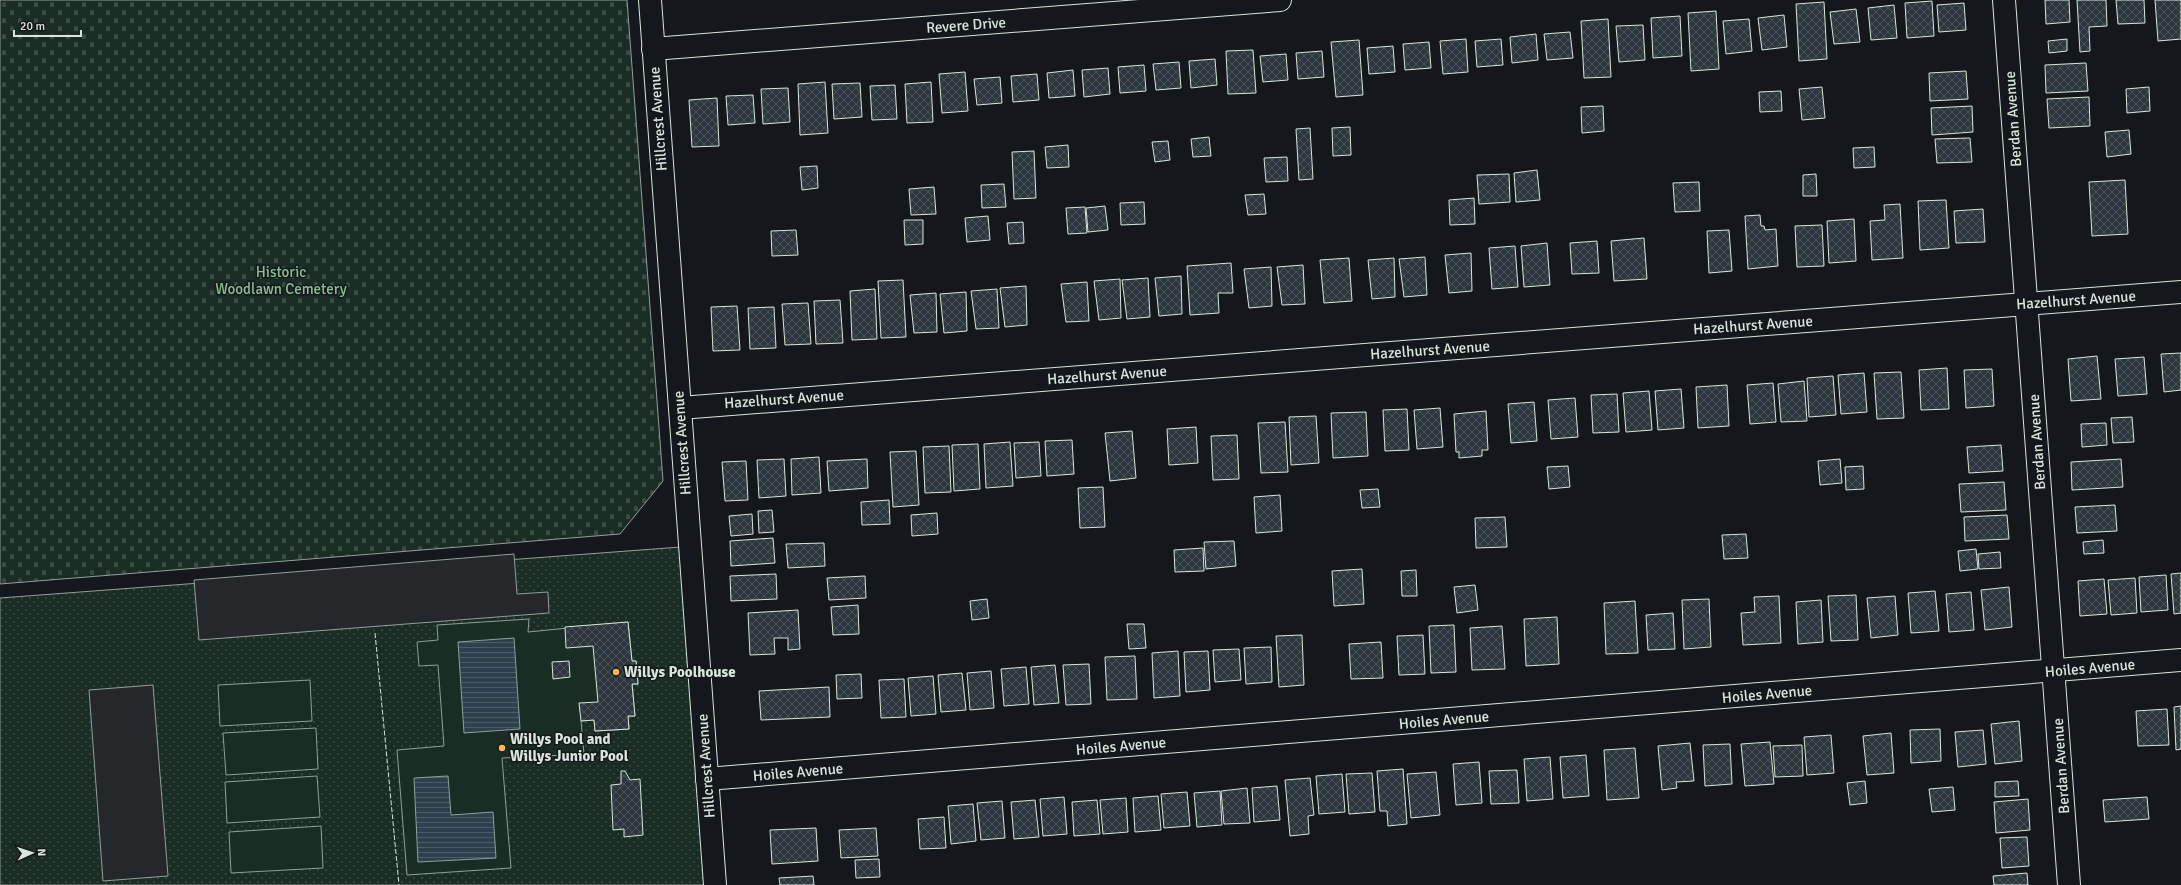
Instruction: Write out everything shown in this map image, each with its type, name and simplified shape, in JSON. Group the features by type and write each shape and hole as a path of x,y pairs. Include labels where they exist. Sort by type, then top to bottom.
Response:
{"street":[{"name":"Hillcrest Avenue","path":"650,0 715,885"},
{"name":"Revere Drive","path":"653,49 1280,0"},
{"name":"Berdan Avenue","path":"2004,0 2069,885"},
{"name":"Hazelhurst Avenue","path":"680,408 2181,292"},
{"name":"Hoiles Avenue","path":"707,779 2181,660"}],"green space":[{"name":"Historic Woodlawn Cemetery","path":"0,0 627,0 663,481 620,534 0,584"},
{"path":"694,546 705,885 0,885 0,598"},
{"name":"Willys Pool and Willys Junior Pool","path":"529,619 528,632 628,622 632,661 636,661 638,684 632,684 635,716 628,716 629,729 595,731 594,720 581,721 584,754 502,758 511,868 407,875 397,750 444,746 438,665 419,666 417,642 438,640 437,625"},
{"path":"310,680 312,721 220,726 218,685"},
{"path":"316,728 318,769 226,775 223,733"},
{"path":"317,776 320,817 227,823 225,782"},
{"path":"321,826 323,868 231,873 229,832"}],"shaded area":[{"path":"514,554 517,594 548,592 549,613 199,640 194,580"},
{"path":"153,685 168,876 103,881 89,690"}],"water":[{"path":"514,638 520,729 464,733 458,642"},
{"path":"448,776 451,815 493,812 496,858 418,862 414,778"}],"building":[{"path":"2045,0 2069,0 2070,22 2046,24"},
{"path":"2077,0 2106,0 2107,26 2089,27 2090,51 2080,52"},
{"path":"2116,0 2144,0 2145,23 2118,24"},
{"path":"2155,0 2181,0 2181,39 2158,41"},
{"path":"1932,1 1934,36 1907,38 1905,3"},
{"path":"1824,2 1827,59 1799,61 1796,4"},
{"path":"1964,3 1966,30 1939,32 1937,5"},
{"path":"1894,5 1897,38 1871,40 1868,8"},
{"path":"1856,9 1860,42 1834,44 1830,12"},
{"path":"1716,11 1719,69 1691,71 1688,13"},
{"path":"1784,15 1787,47 1762,50 1758,18"},
{"path":"1680,16 1682,56 1653,58 1651,18"},
{"path":"1608,19 1611,77 1584,78 1581,21"},
{"path":"1749,19 1752,51 1726,54 1723,21"},
{"path":"1643,25 1645,60 1619,62 1616,26"},
{"path":"1570,32 1573,58 1547,60 1544,34"},
{"path":"1536,34 1538,60 1512,63 1510,37"},
{"path":"1466,39 1468,72 1443,74 1440,41"},
{"path":"1501,39 1503,65 1477,67 1475,41"},
{"path":"2067,39 2067,51 2049,53 2048,41"},
{"path":"1359,40 1363,95 1336,97 1331,42"},
{"path":"1429,42 1431,68 1405,70 1403,44"},
{"path":"1393,46 1395,72 1369,74 1367,48"},
{"path":"1253,50 1256,93 1228,94 1226,51"},
{"path":"1322,51 1324,77 1298,79 1296,53"},
{"path":"1286,54 1288,80 1263,82 1260,56"},
{"path":"1215,59 1217,85 1191,88 1189,61"},
{"path":"1179,62 1181,88 1156,90 1153,64"},
{"path":"2086,63 2088,91 2046,93 2045,65"},
{"path":"1144,65 1146,91 1120,93 1118,67"},
{"path":"1108,68 1110,94 1084,97 1082,70"},
{"path":"1073,70 1075,96 1049,98 1047,73"},
{"path":"1966,71 1968,99 1930,101 1929,73"},
{"path":"965,72 968,111 942,113 939,74"},
{"path":"1037,74 1039,100 1013,102 1011,76"},
{"path":"1000,77 1002,103 977,105 974,79"},
{"path":"825,82 828,133 800,135 798,84"},
{"path":"931,82 933,122 907,123 905,84"},
{"path":"860,83 862,117 834,119 832,84"},
{"path":"895,85 897,119 872,120 870,86"},
{"path":"1822,87 1825,118 1802,120 1799,89"},
{"path":"2149,87 2150,111 2127,113 2126,89"},
{"path":"788,88 790,122 763,124 761,89"},
{"path":"1781,91 1782,111 1760,112 1759,92"},
{"path":"753,95 755,123 728,125 726,96"},
{"path":"2089,97 2090,126 2049,128 2047,99"},
{"path":"717,98 719,146 692,147 689,100"},
{"path":"1603,106 1604,131 1582,133 1581,107"},
{"path":"1972,106 1973,132 1932,135 1931,108"},
{"path":"1350,127 1351,155 1333,156 1332,128"},
{"path":"1310,128 1313,179 1299,180 1296,129"},
{"path":"2129,130 2131,154 2107,157 2105,132"},
{"path":"1209,137 1211,156 1193,157 1191,139"},
{"path":"1970,138 1972,162 1937,163 1935,139"},
{"path":"1168,141 1170,160 1155,162 1152,142"},
{"path":"1068,145 1069,167 1047,168 1045,147"},
{"path":"1874,147 1875,167 1854,168 1853,148"},
{"path":"1034,151 1036,198 1014,199 1012,152"},
{"path":"1287,157 1288,181 1266,182 1264,158"},
{"path":"817,166 818,188 802,190 800,167"},
{"path":"1537,170 1540,200 1516,202 1514,173"},
{"path":"1509,174 1510,202 1479,204 1477,175"},
{"path":"1816,174 1817,196 1803,196 1803,175"},
{"path":"2125,180 2128,234 2092,236 2089,182"},
{"path":"1699,182 1700,211 1675,212 1673,183"},
{"path":"1004,184 1006,207 982,208 981,185"},
{"path":"934,187 936,214 911,215 909,189"},
{"path":"1264,194 1266,214 1248,215 1245,195"},
{"path":"1474,198 1475,224 1450,225 1449,200"},
{"path":"1946,200 1949,248 1920,250 1918,201"},
{"path":"1144,202 1145,224 1121,225 1120,203"},
{"path":"1900,204 1903,258 1872,260 1870,221 1885,220 1884,205"},
{"path":"1105,206 1108,230 1088,232 1086,208"},
{"path":"1085,207 1087,233 1068,234 1066,208"},
{"path":"1983,209 1985,242 1956,243 1954,211"},
{"path":"1760,215 1761,226 1764,226 1765,230 1776,229 1778,266 1748,269 1745,216"},
{"path":"988,216 990,240 967,242 965,218"},
{"path":"1854,219 1856,261 1829,263 1827,221"},
{"path":"904,220 923,220 923,244 905,245"},
{"path":"1023,222 1024,243 1009,244 1007,223"},
{"path":"1822,225 1824,266 1797,267 1795,226"},
{"path":"796,230 798,255 772,256 771,231"},
{"path":"1729,230 1732,271 1709,273 1707,231"},
{"path":"1644,238 1647,279 1614,281 1611,241"},
{"path":"1597,241 1599,273 1572,274 1570,243"},
{"path":"1547,243 1550,285 1524,287 1521,246"},
{"path":"1515,246 1518,287 1492,289 1489,248"},
{"path":"1471,253 1472,291 1449,293 1445,255"},
{"path":"1425,257 1427,295 1404,297 1399,259"},
{"path":"1349,258 1352,301 1324,303 1320,260"},
{"path":"1394,258 1395,297 1372,299 1368,260"},
{"path":"1231,263 1233,293 1218,293 1219,313 1190,315 1187,266"},
{"path":"1303,265 1305,304 1282,305 1277,267"},
{"path":"1271,267 1272,306 1249,308 1244,269"},
{"path":"1181,276 1182,314 1159,316 1155,278"},
{"path":"1148,278 1150,317 1127,319 1122,280"},
{"path":"1120,279 1121,318 1099,320 1094,281"},
{"path":"903,280 906,337 881,338 878,281"},
{"path":"1087,282 1089,321 1066,322 1061,284"},
{"path":"1026,286 1027,325 1005,327 1000,288"},
{"path":"875,289 877,339 852,340 850,291"},
{"path":"997,289 999,328 976,329 971,291"},
{"path":"966,292 967,331 944,333 940,294"},
{"path":"936,293 937,332 914,333 910,295"},
{"path":"840,300 843,343 816,344 814,301"},
{"path":"808,303 811,344 785,345 782,304"},
{"path":"737,306 740,350 713,351 711,307"},
{"path":"774,307 776,348 750,349 748,308"},
{"path":"2181,353 2181,390 2164,392 2161,354"},
{"path":"2097,356 2101,399 2071,401 2068,359"},
{"path":"2144,357 2147,394 2118,396 2115,359"},
{"path":"1947,368 1949,409 1921,410 1919,370"},
{"path":"1992,369 1994,406 1966,408 1964,370"},
{"path":"1901,372 1904,418 1877,419 1874,373"},
{"path":"1864,373 1867,412 1841,414 1838,375"},
{"path":"1833,376 1836,415 1809,417 1807,378"},
{"path":"1804,381 1807,421 1781,422 1778,384"},
{"path":"1773,383 1776,422 1750,424 1747,385"},
{"path":"1727,385 1729,426 1698,428 1696,387"},
{"path":"1681,389 1684,428 1658,430 1655,391"},
{"path":"1649,391 1652,430 1626,432 1623,393"},
{"path":"1617,394 1619,432 1593,433 1591,395"},
{"path":"1575,398 1578,437 1551,439 1548,400"},
{"path":"1534,402 1537,441 1511,443 1508,404"},
{"path":"1440,408 1443,447 1417,449 1414,410"},
{"path":"1407,409 1409,450 1385,451 1383,410"},
{"path":"1486,411 1488,450 1482,450 1482,456 1459,458 1459,452 1456,452 1454,414"},
{"path":"1366,412 1368,456 1333,458 1331,413"},
{"path":"1316,416 1319,463 1291,465 1289,417"},
{"path":"2132,417 2134,442 2113,443 2111,418"},
{"path":"1285,422 1288,472 1261,473 1258,423"},
{"path":"2106,423 2107,445 2082,447 2081,424"},
{"path":"1196,427 1198,463 1169,465 1167,429"},
{"path":"1132,431 1136,478 1110,481 1105,433"},
{"path":"1237,435 1239,479 1213,480 1211,436"},
{"path":"1072,440 1074,474 1047,476 1045,441"},
{"path":"1010,442 1013,486 986,488 984,444"},
{"path":"1039,442 1041,476 1016,478 1014,443"},
{"path":"978,444 980,489 954,491 952,445"},
{"path":"2001,445 2003,471 1969,473 1967,447"},
{"path":"949,446 951,492 925,493 923,447"},
{"path":"916,451 919,505 893,507 890,452"},
{"path":"819,457 821,493 792,495 791,459"},
{"path":"784,459 786,496 759,498 757,460"},
{"path":"867,459 868,488 829,491 827,461"},
{"path":"1840,459 1842,483 1820,485 1818,461"},
{"path":"2121,459 2123,487 2072,490 2071,462"},
{"path":"746,461 748,500 725,501 722,462"},
{"path":"1568,466 1570,487 1549,489 1547,467"},
{"path":"1863,466 1864,489 1846,490 1845,467"},
{"path":"2004,482 2006,510 1961,512 1959,484"},
{"path":"1103,487 1105,527 1080,528 1078,488"},
{"path":"1378,489 1380,507 1362,508 1360,490"},
{"path":"1280,495 1282,531 1256,533 1254,497"},
{"path":"889,500 890,524 862,525 861,502"},
{"path":"2115,505 2117,531 2077,533 2075,507"},
{"path":"772,510 774,532 759,533 758,511"},
{"path":"937,513 938,534 912,536 911,515"},
{"path":"752,514 753,534 731,536 729,516"},
{"path":"2007,515 2009,539 1965,541 1964,517"},
{"path":"1505,517 1507,547 1476,548 1475,518"},
{"path":"1746,534 1748,558 1724,559 1722,535"},
{"path":"773,538 775,563 731,566 730,541"},
{"path":"2103,540 2104,553 2084,554 2083,542"},
{"path":"1234,541 1236,566 1206,569 1204,542"},
{"path":"824,543 825,566 788,568 786,544"},
{"path":"1203,548 1204,571 1175,572 1174,550"},
{"path":"1976,549 1978,569 1960,571 1958,551"},
{"path":"2000,552 2001,568 1979,569 1978,554"},
{"path":"1362,569 1364,604 1334,606 1332,571"},
{"path":"1416,570 1417,596 1402,596 1401,571"},
{"path":"2181,573 2181,613 2174,614 2171,574"},
{"path":"776,574 777,599 731,601 730,576"},
{"path":"2166,575 2168,610 2141,612 2139,577"},
{"path":"865,576 866,598 829,600 827,578"},
{"path":"2135,578 2137,613 2111,615 2108,580"},
{"path":"2104,579 2107,614 2080,616 2078,581"},
{"path":"1475,585 1478,610 1457,613 1454,587"},
{"path":"2009,587 2012,627 1985,630 1981,590"},
{"path":"1935,591 1939,631 1911,633 1908,593"},
{"path":"1971,592 1974,630 1949,632 1946,594"},
{"path":"1856,595 1858,640 1831,641 1828,596"},
{"path":"1779,596 1781,643 1743,645 1741,613 1755,612 1754,597"},
{"path":"1895,596 1898,635 1871,638 1867,598"},
{"path":"987,599 989,618 972,620 970,601"},
{"path":"1709,599 1711,647 1684,649 1682,600"},
{"path":"1821,600 1823,642 1798,644 1796,602"},
{"path":"1635,601 1638,653 1606,654 1604,603"},
{"path":"858,605 859,634 833,635 831,607"},
{"path":"798,610 800,649 788,650 788,638 774,638 775,654 750,655 748,613"},
{"path":"1673,613 1675,649 1648,650 1646,615"},
{"path":"1557,617 1559,664 1526,666 1524,619"},
{"name":"Willys Poolhouse","path":"628,622 632,661 636,661 638,684 632,684 635,716 628,716 629,729 595,731 594,720 581,721 579,703 598,702 593,646 566,648 565,627"},
{"path":"1127,624 1144,624 1146,648 1129,649"},
{"path":"1454,625 1456,672 1431,673 1429,626"},
{"path":"1502,626 1505,669 1472,670 1470,628"},
{"path":"1302,635 1304,685 1279,687 1276,636"},
{"path":"1423,635 1425,674 1399,675 1397,636"},
{"path":"1381,642 1383,678 1351,679 1349,644"},
{"path":"1271,647 1272,682 1246,684 1244,648"},
{"path":"1239,649 1241,680 1215,682 1213,650"},
{"path":"1178,651 1180,696 1154,698 1152,653"},
{"path":"1208,651 1210,690 1186,692 1184,652"},
{"path":"1135,656 1137,699 1107,700 1105,657"},
{"path":"569,661 570,677 553,679 552,662"},
{"path":"1089,664 1091,704 1066,705 1063,665"},
{"path":"1055,665 1059,703 1034,705 1031,667"},
{"path":"1026,667 1029,704 1004,706 1001,669"},
{"path":"991,671 994,708 970,710 967,673"},
{"path":"962,673 966,710 941,712 938,675"},
{"path":"861,674 862,698 837,699 836,675"},
{"path":"933,676 936,714 911,716 908,678"},
{"path":"904,679 906,717 881,718 879,680"},
{"path":"829,687 830,717 761,720 759,691"},
{"path":"2181,706 2181,749 2176,750 2174,707"},
{"path":"2167,709 2169,745 2138,746 2136,711"},
{"path":"2019,721 2022,761 1995,764 1991,724"},
{"path":"1940,729 1941,761 1911,763 1910,730"},
{"path":"1983,730 1986,764 1958,767 1955,732"},
{"path":"1891,733 1894,773 1867,775 1863,736"},
{"path":"1831,735 1834,773 1807,775 1804,737"},
{"path":"1770,742 1774,784 1745,786 1741,744"},
{"path":"1690,743 1694,781 1676,782 1677,788 1662,790 1658,746"},
{"path":"1730,744 1732,784 1705,786 1703,745"},
{"path":"1802,745 1803,776 1775,777 1773,746"},
{"path":"1635,748 1639,798 1607,800 1604,750"},
{"path":"1586,755 1589,796 1563,798 1560,757"},
{"path":"1550,757 1553,799 1527,801 1524,759"},
{"path":"1479,762 1482,803 1456,805 1453,764"},
{"path":"1403,769 1407,824 1388,826 1387,811 1380,811 1377,771"},
{"path":"1517,770 1519,803 1491,804 1489,771"},
{"path":"621,771 625,771 630,780 640,779 643,835 624,837 624,829 613,830 611,785 621,784"},
{"path":"1436,772 1440,815 1411,818 1407,774"},
{"path":"1372,773 1375,812 1349,814 1346,774"},
{"path":"1342,774 1345,812 1319,814 1316,776"},
{"path":"1310,778 1314,815 1308,816 1309,834 1290,836 1285,780"},
{"path":"1865,781 1867,803 1850,805 1847,783"},
{"path":"2018,781 2019,796 1995,797 1995,782"},
{"path":"1277,786 1280,820 1254,822 1252,788"},
{"path":"1953,787 1955,810 1932,812 1929,789"},
{"path":"1247,788 1250,823 1224,824 1221,791"},
{"path":"1220,791 1222,825 1197,827 1194,793"},
{"path":"1187,792 1190,826 1164,828 1161,794"},
{"path":"1158,796 1161,830 1135,832 1133,798"},
{"path":"1064,797 1067,834 1043,836 1040,799"},
{"path":"2147,797 2149,819 2105,822 2103,800"},
{"path":"1126,798 1128,832 1103,834 1100,800"},
{"path":"2028,799 2030,830 1996,833 1994,802"},
{"path":"1035,800 1039,837 1014,839 1011,802"},
{"path":"1097,800 1100,834 1074,836 1072,802"},
{"path":"1002,801 1005,838 981,840 977,803"},
{"path":"973,804 976,841 951,844 948,806"},
{"path":"944,817 946,848 920,849 918,819"},
{"path":"816,828 818,861 772,864 770,830"},
{"path":"876,828 878,856 841,858 839,830"},
{"path":"2027,837 2029,866 2002,868 2000,838"},
{"path":"879,859 880,877 856,878 855,860"},
{"path":"2027,873 2028,885 1994,885 1993,876"},
{"path":"813,876 814,885 780,885 779,878"}],"fence":[{"path":"375,633 399,885"}],"place":[{"name":"Willys Poolhouse","path":"616,672"},
{"name":"Willys Pool and Willys Junior Pool","path":"502,748"}]}
